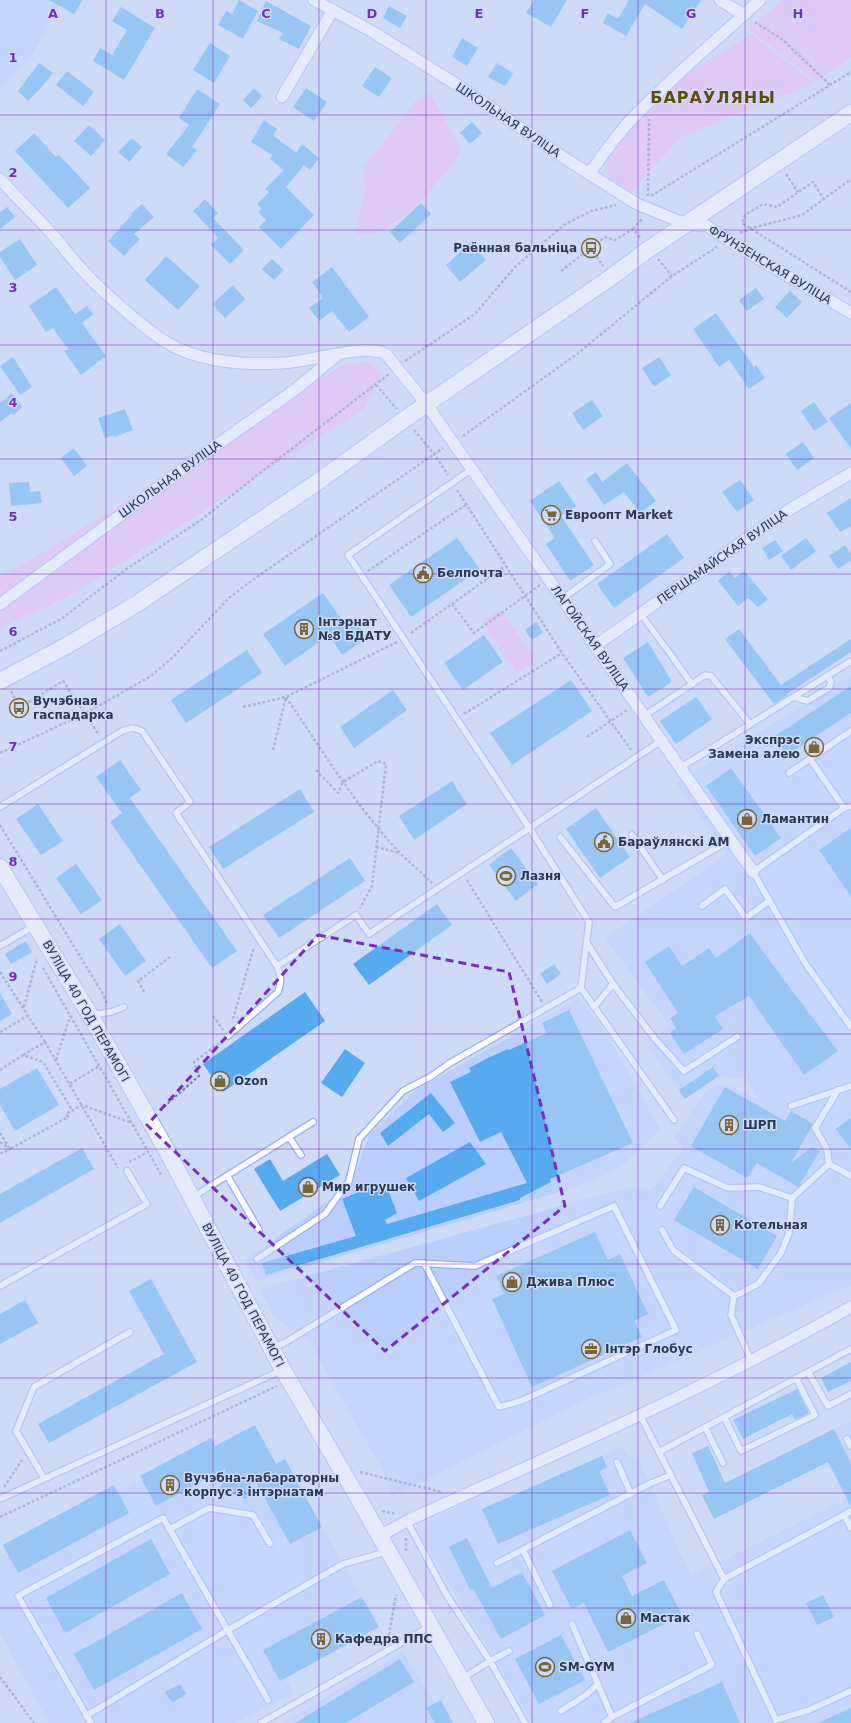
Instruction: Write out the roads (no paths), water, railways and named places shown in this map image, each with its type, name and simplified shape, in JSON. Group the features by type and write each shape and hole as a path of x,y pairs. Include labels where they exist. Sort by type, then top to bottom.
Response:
{"main road":[{"path":"0,680 66,646 135,605 316,483 405,419 610,278 649,249 851,113"},
{"name":"ВУЛІЦА 40 ГОД ПЕРАМОГІ","path":"0,867 90,1016 149,1119 271,1349 282,1377 383,1543 461,1679 483,1722"}],"street":[{"name":"ШКОЛЬНАЯ ВУЛІЦА","path":"314,0 373,32 465,90 589,174 637,204 686,224"},
{"path":"720,0 744,15"},
{"path":"589,174 609,145 630,121 683,69 760,0"},
{"path":"282,97 333,10"},
{"name":"ШКОЛЬНАЯ ВУЛІЦА","path":"0,179 52,234 88,276 123,309 153,333 177,348 201,357 231,362 282,363 360,350 380,351 386,354 398,366 427,405"},
{"name":"ФРУНЗЕНСКАЯ ВУЛІЦА","path":"686,224 707,226 737,246 851,313"},
{"name":"ШКОЛЬНАЯ ВУЛІЦА","path":"0,604 194,461 296,389 339,354"},
{"name":"ЛАГОЙСКАЯ ВУЛІЦА","path":"427,405 753,872"},
{"name":"ПЕРШАМАЙСКАЯ ВУЛІЦА","path":"595,646 777,517 851,473"},
{"path":"383,1543 408,1521 640,1414 751,1360 851,1307"}],"lane":[{"path":"472,469 348,555 455,719 530,829 589,922 582,988 674,1120"},
{"path":"562,599 610,564 595,541"},
{"path":"641,614 692,684"},
{"path":"680,768 851,661"},
{"path":"644,716 705,675 711,676 750,724"},
{"path":"794,697 807,701 829,688 831,682 828,676"},
{"path":"0,807 122,731 133,728 142,731 190,802 176,813 277,966 281,976 281,984 278,992 228,1036"},
{"path":"789,773 851,732"},
{"path":"277,966 356,915 369,934 662,741"},
{"path":"810,759 844,808"},
{"path":"851,806 844,808 753,872 805,963 851,1027"},
{"path":"632,835 663,880"},
{"path":"560,837 615,907 730,840"},
{"path":"702,906 725,888 746,918 769,901"},
{"path":"0,946 36,925"},
{"path":"587,943 613,984 655,1039 684,1070 737,1037"},
{"path":"594,1007 613,984"},
{"path":"257,1259 325,1214 349,1181 359,1139 403,1091 430,1077 450,1063 582,988"},
{"path":"90,1016 111,1012 124,1007"},
{"path":"791,1106 851,1086"},
{"path":"829,1164 827,1149 815,1128 838,1090"},
{"path":"192,1198 228,1177 313,1122"},
{"path":"289,1137 301,1155"},
{"path":"829,1164 851,1176"},
{"path":"734,1296 759,1283 781,1253 789,1233 792,1198 829,1164"},
{"path":"660,1206 684,1168 728,1188 759,1187 792,1198"},
{"path":"0,1286 147,1204 127,1171"},
{"path":"228,1177 259,1230"},
{"path":"271,1349 286,1342 415,1263 424,1263 476,1266 614,1206 676,1330 521,1401 499,1407 424,1263"},
{"path":"662,1230 673,1250 734,1296"},
{"path":"734,1296 731,1315 751,1360"},
{"path":"44,1478 16,1431 34,1387 130,1332"},
{"path":"659,1452 851,1349"},
{"path":"808,1372 828,1406 851,1394"},
{"path":"0,1500 44,1478 282,1377"},
{"path":"724,1417 741,1450 815,1415 796,1378"},
{"path":"640,1414 724,1579"},
{"path":"705,1427 723,1463"},
{"path":"847,1438 851,1446"},
{"path":"617,1462 631,1494"},
{"path":"497,1563 671,1475"},
{"path":"170,1529 209,1508 253,1515 270,1544"},
{"path":"851,1511 724,1579 716,1592 777,1721 809,1710 851,1691"},
{"path":"844,1515 851,1528"},
{"path":"91,1723 18,1596 164,1518 268,1700"},
{"path":"408,1521 446,1594 490,1661 525,1723"},
{"path":"86,1716 228,1630 343,1564 379,1554 383,1543"},
{"path":"523,1550 550,1605"},
{"path":"572,1624 612,1717"},
{"path":"261,1723 431,1626"},
{"path":"604,1723 612,1717 712,1665 697,1634"},
{"path":"461,1679 509,1651"},
{"path":"561,1711 586,1695 598,1684"}],"place":[{"name":"Раённая бальніца","path":"591,248"},
{"name":"Евроопт Market","path":"551,515"},
{"name":"Белпочта","path":"423,573"},
{"name":"Інтэрнат №8 БДАТУ","path":"304,629"},
{"name":"Вучэбная гаспадарка","path":"19,708"},
{"name":"Экспрэс Замена алею","path":"814,747"},
{"name":"Ламантин","path":"747,819"},
{"name":"Бараўлянскі АМ","path":"604,842"},
{"name":"Лазня","path":"506,876"},
{"name":"Ozon","path":"220,1081"},
{"name":"ШРП","path":"729,1125"},
{"name":"Мир игрушек","path":"308,1187"},
{"name":"Котельная","path":"720,1225"},
{"name":"Джива Плюс","path":"512,1282"},
{"name":"Інтэр Глобус","path":"591,1349"},
{"name":"Вучэбна-лабараторны корпус з інтэрнатам","path":"170,1485"},
{"name":"Мастак","path":"626,1618"},
{"name":"Кафедра ППС","path":"321,1639"},
{"name":"SM-GYM","path":"545,1667"}],"district":[{"name":"БАРАЎЛЯНЫ","path":"713,97"}]}
